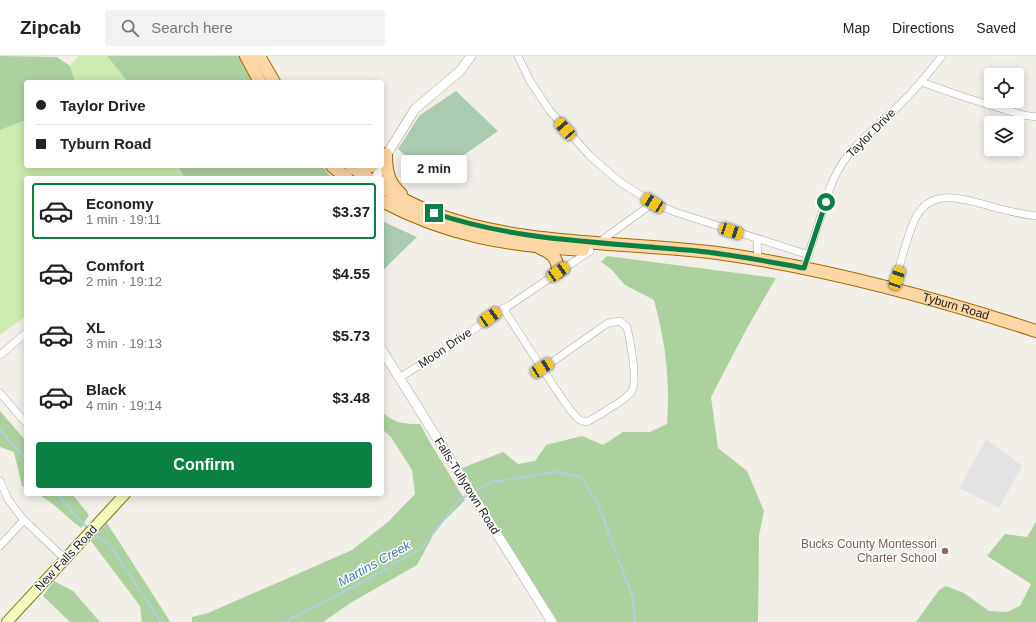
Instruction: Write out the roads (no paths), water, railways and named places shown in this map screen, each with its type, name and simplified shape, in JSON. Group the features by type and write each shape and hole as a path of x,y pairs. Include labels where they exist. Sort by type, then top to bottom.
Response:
{"main road":[{"path":"246,56 259,80"},
{"path":"259,56 273,80"},
{"path":"384,163 389,180 399,193 415,205"},
{"path":"340,168 363,176"},
{"path":"351,171 364,168"},
{"name":"Tyburn Road","path":"384,188 415,205 455,220 515,234 593,247"},
{"name":"Tyburn Road","path":"384,202 422,220 460,233 506,243 539,247 688,250 804,268 929,298 1036,331"},
{"path":"539,247 556,258 558,272"},
{"name":"New Falls Road","path":"7,622 123,496"}],"street":[{"path":"384,158 415,109 460,71 471,56"},
{"path":"518,56 530,81 542,100 590,156 615,178 653,203 675,212 809,255"},
{"name":"Taylor Drive","path":"804,268 834,177 842,162 856,145 891,113 921,82 942,56"},
{"path":"921,82 967,98 1023,115 1036,117"},
{"path":"893,289 915,219 924,207 932,201 941,198 963,199 998,209 1036,216"},
{"name":"Moon Drive","path":"399,378 439,353 558,272 653,203"},
{"path":"757,239 758,260"},
{"path":"503,308 542,368 561,397 580,420 586,422 621,401 630,393 634,384 634,371 629,335 626,327 620,321 608,323 542,368"},
{"path":"0,355 24,335"},
{"name":"Falls-Tullytown Road","path":"384,353 552,622"},
{"path":"0,393 24,421"},
{"path":"0,481 8,499 24,520 65,559"},
{"path":"0,546 24,520"}],"waterway":[{"name":"Martins Creek","path":"0,430 24,457"},
{"name":"Martins Creek","path":"474,492 492,482 556,472 581,477 598,504 633,598 635,622"},
{"name":"Martins Creek","path":"285,622 357,585 422,548 460,499 468,495"},
{"name":"Martins Creek","path":"59,496 88,529"},
{"name":"Martins Creek","path":"93,533 109,544 161,622"}],"place":[{"name":"Bucks County Montessori Charter School","path":"945,551"}]}
